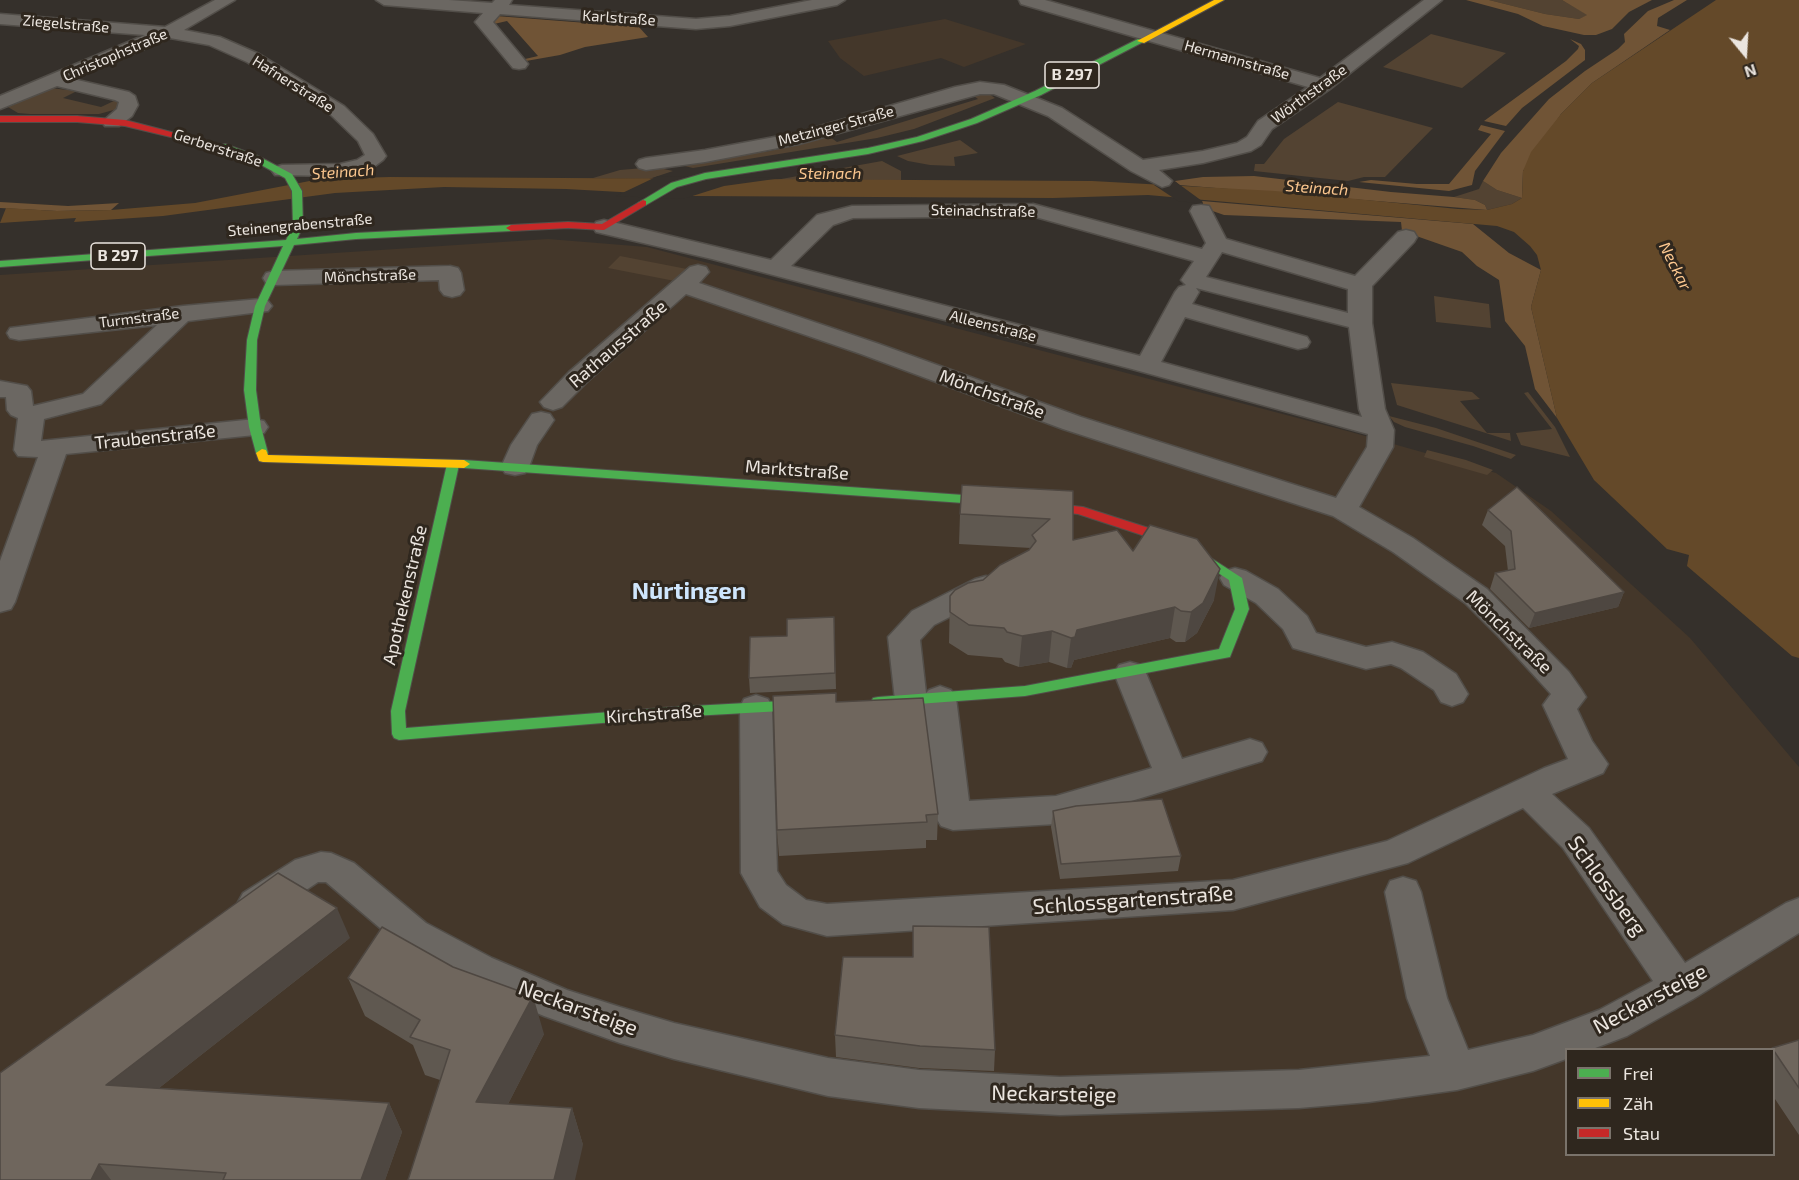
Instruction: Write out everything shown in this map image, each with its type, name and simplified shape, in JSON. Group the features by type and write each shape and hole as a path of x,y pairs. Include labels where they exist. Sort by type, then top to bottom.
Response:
{"street":[{"name":"Christophstraße","path":"0,103 168,32 227,0"},
{"name":"Karlstraße","path":"384,0 500,4 710,24 837,0"},
{"name":"Hermannstraße","path":"1027,0 1323,85"},
{"name":"Metzinger Straße","path":"603,227 674,185 705,176 800,163 920,139 974,121 1024,99 1220,0"},
{"name":"Wörthstraße","path":"1138,167 1203,157 1244,147 1254,141 1265,125 1323,85 1428,1"},
{"path":"500,4 484,22 519,64"},
{"name":"Ziegelstraße","path":"0,19 168,32"},
{"name":"Hafnerstraße","path":"168,32 214,41 253,58 296,83 337,110 366,138 376,156 364,165 287,176"},
{"path":"56,80 123,96 128,100 129,105 125,112 112,122"},
{"name":"Metzinger Straße","path":"646,164 717,154 799,138 962,91 980,88 997,90 1055,112 1162,181"},
{"name":"Gerberstraße","path":"0,118 112,122 174,133 224,147 287,176"},
{"path":"255,428 250,390 252,340 260,306 298,226 299,200 287,176"},
{"name":"Steinachstraße","path":"775,269 825,220 852,212 1033,210 1211,250 1285,263 1360,285"},
{"path":"1147,365 1180,308 1192,280 1211,250 1202,211"},
{"name":"Steinengrabenstraße","path":"0,264 500,227 568,225 603,227"},
{"name":"Alleenstraße","path":"603,227 716,253 1147,365 1381,430"},
{"path":"1343,510 1380,447 1381,430 1372,409 1360,323 1360,285 1406,237"},
{"path":"685,286 716,253"},
{"path":"1259,298 1285,263"},
{"name":"Mönchstraße","path":"274,278 450,273 452,290"},
{"path":"1192,280 1360,323"},
{"name":"Mönchstraße","path":"685,286 870,349 1072,423 1343,510 1403,545 1476,596 1508,627 1558,680 1570,697 1559,705 1578,747 1591,764"},
{"name":"Rathausstraße","path":"515,467 525,445 547,411 578,377 685,286"},
{"name":"Turmstraße","path":"19,333 260,306"},
{"path":"1180,308 1298,342"},
{"path":"0,389 18,391 20,410 31,414 92,399 183,313"},
{"name":"Traubenstraße","path":"31,414 27,450 255,428"},
{"name":"Marktstraße","path":"255,428 263,458 515,467 1021,503 1079,510 1156,536 1197,553 1235,578"},
{"path":"0,602 55,447"},
{"name":"Apothekenstraße","path":"399,734 398,711 453,464"},
{"path":"1016,571 923,618 904,638 925,699 953,816 1056,810 1250,752"},
{"path":"863,702 1024,691 1130,673 1225,653 1242,609 1235,578"},
{"path":"1235,578 1267,596 1296,623 1304,640 1366,658 1392,652 1412,660 1445,682 1452,694"},
{"path":"1130,673 1172,775"},
{"name":"Kirchstraße","path":"399,734 756,707 827,704"},
{"name":"Schlossgartenstraße","path":"756,707 759,873 773,896 796,913 827,920 1233,895 1395,853 1527,791 1591,764"},
{"name":"Schlossberg","path":"1527,791 1576,838 1679,987"},
{"name":"Neckarsteige","path":"231,922 299,875 321,867 331,868 341,873 413,934 478,970 558,1004 674,1041 828,1077 919,1089 1060,1096 1299,1089 1369,1083 1457,1071 1533,1053 1613,1023 1679,987 1799,914"},
{"path":"1403,892 1427,998 1457,1071"}],"shaded area":[{"path":"1466,0 1489,0 1545,14 1579,19 1587,15 1562,0 1652,0 1629,12 1612,29 1596,35 1584,35 1543,26 1518,14"},
{"path":"1489,0 1562,0 1588,15 1579,19 1545,14"},
{"path":"1674,0 1687,0 1658,18 1657,26 1670,30 1592,83 1561,114 1523,171 1522,198 1497,190 1483,181 1501,153 1549,99 1618,49 1625,42 1624,34 1648,11"},
{"path":"496,16 639,27 648,37 585,47 560,55 526,61 525,59 538,56 507,21 494,24 492,20"},
{"path":"945,19 1026,44 964,67 941,58 864,76 840,58 828,41"},
{"path":"1431,34 1506,53 1462,88 1383,67"},
{"path":"1570,39 1581,44 1585,50 1585,60 1522,108 1506,126 1484,121 1566,61 1579,46"},
{"path":"50,88 77,91 63,98 101,107 116,100 121,102 117,109 99,114 30,114 18,113 8,107"},
{"path":"986,92 995,98 914,129 877,138 693,168 676,164 770,151 830,137 837,142 978,99 971,94"},
{"path":"1338,102 1433,128 1385,177 1364,177 1348,181 1254,171 1255,164 1264,164 1284,139"},
{"path":"1481,125 1505,131 1475,171 1472,185 1449,191 1359,182 1371,180 1449,184 1491,134 1478,130"},
{"path":"960,140 978,153 954,157 955,166 930,165 908,161 897,156"},
{"path":"882,161 901,171 901,181 770,181"},
{"path":"655,167 673,171 649,179 593,178 620,170"},
{"path":"1254,176 1475,200 1485,205 1487,210 1179,185 1175,181 1203,177"},
{"path":"1483,181 1497,190 1522,198 1512,204 1487,210 1485,205 1475,200 1454,197 1479,189"},
{"path":"1202,201 1473,224 1509,253 1541,270 1531,307 1557,418 1535,389 1525,346 1505,321 1499,280 1477,266 1462,252 1402,231 1401,222 1224,215 1204,208"},
{"path":"0,202 68,206 119,203 111,210 57,211 0,208"},
{"path":"548,239 647,247 1351,432 1496,473 1551,511 1690,638 1799,767 1799,1180 0,1180 0,275"},
{"path":"620,256 692,270 680,282 608,268"},
{"path":"1434,296 1489,304 1491,328 1436,322"},
{"path":"1391,383 1472,392 1480,399 1460,401 1487,433 1510,433 1511,441 1397,405"},
{"path":"1528,392 1555,427 1570,457 1521,445 1516,433 1552,429 1524,393"},
{"path":"1389,416 1436,428 1516,455 1511,459 1405,427 1394,422"},
{"path":"1427,450 1493,470 1487,475 1424,457"}],"water":[{"name":"Neckar","path":"1716,0 1799,0 1799,658 1792,656 1687,566 1689,555 1667,549 1594,480 1557,418 1531,307 1541,270 1537,255 1514,232 1497,226 1148,195 1053,198 693,196 566,189 444,187 335,193 163,216 74,222 76,218 0,223 6,208 57,211 111,210 195,203 320,179 390,177 1092,181 1275,191 1487,210 1512,204 1522,198 1523,171 1531,152 1561,114 1592,83"}],"pier":[{"path":"658,176 782,178 724,186 683,199 616,196"},
{"path":"1176,182 1203,204 1178,201 1154,185"}],"building":[{"path":"962,485 1073,491 1073,540 1117,530 1133,551 1150,525 1197,539 1220,569 1203,603 1191,612 1181,611 1175,607 1077,630 1075,637 1071,638 1052,631 1022,636 1007,632 1004,628 969,625 950,612 950,596 955,590 968,583 983,580 1000,565 1029,550 1036,541 1032,535 1050,519 960,514"},
{"path":"1517,487 1624,592 1535,613 1495,573 1515,569 1511,531 1488,510"},
{"path":"834,617 835,673 749,678 750,637 787,636 787,619"},
{"path":"836,693 836,702 923,698 938,814 926,815 927,822 777,830 773,696"},
{"path":"1162,799 1181,856 1061,864 1053,811 1076,806"},
{"path":"278,873 337,908 106,1085 389,1103 361,1180 223,1180 226,1173 99,1164 91,1180 0,1180 0,1073"},
{"path":"913,926 989,927 995,1050 920,1046 835,1035 843,957 913,957"},
{"path":"382,927 453,967 533,996 476,1102 572,1108 554,1180 408,1180 450,1050 410,1037 420,1020 348,978"},
{"path":"1799,1040 1799,1088 1775,1052 1775,1048 1772,1048"}],"traffic: fast":[{"path":"643,203 674,185 705,176 868,151 920,139 974,121 1038,93 1141,41"},
{"path":"225,147 255,158 289,176 297,191 298,226 260,306 252,340 250,390 255,427 262,453"},
{"path":"0,264 237,248 356,236 511,228"},
{"path":"453,464 398,711 399,734 674,712 818,704"},
{"path":"464,464 992,501"},
{"path":"878,702 1025,691 1225,653 1242,609 1235,578 1197,553"}],"traffic: slow":[{"path":"1141,41 1220,0"},
{"path":"262,453 263,458 464,464"}],"traffic: jam":[{"path":"0,119 77,119 125,123 225,147"},
{"path":"511,228 568,225 604,227 643,203"},
{"path":"992,501 1079,510 1156,535 1197,553"}],"district":[{"name":"Nürtingen","path":"689,591"}],"water label":[{"name":"Steinach","path":"343,172"},
{"name":"Steinach","path":"830,174"},
{"name":"Steinach","path":"1317,188"}]}
